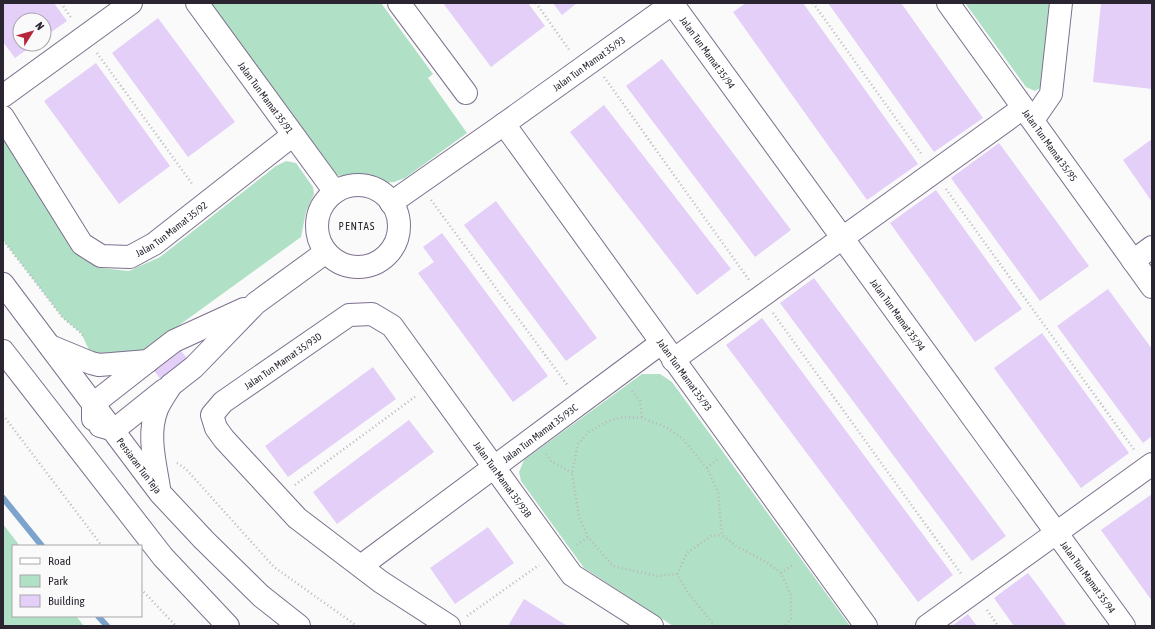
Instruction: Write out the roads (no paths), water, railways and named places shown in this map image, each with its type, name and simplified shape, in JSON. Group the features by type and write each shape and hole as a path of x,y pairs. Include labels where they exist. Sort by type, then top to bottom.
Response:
{"street":[{"path":"3,96 131,3"},
{"name":"Jalan Tun Mamat 35/91","path":"197,3 335,192"},
{"path":"399,3 466,93"},
{"name":"Jalan Tun Mamat 35/93","path":"391,203 672,3"},
{"name":"Jalan Tun Mamat 35/94","path":"672,3 1124,626"},
{"name":"Jalan Tun Mamat 35/95","path":"948,3 1152,287"},
{"name":"Jalan Tun Mamat 35/93C","path":"361,566 494,467 667,351 761,296 934,172 1028,114 1051,94 1061,3"},
{"name":"Jalan Tun Mamat 35/92","path":"3,117 82,244 101,256 130,257 154,244 293,135"},
{"name":"Jalan Tun Mamat 35/93","path":"504,124 866,626"},
{"path":"352,185 370,187 385,196 391,203 396,213 398,235 394,246 378,261 367,266 356,267 334,259 326,252 320,242 317,231 317,220 320,209 326,199 335,192 352,185"},
{"path":"1133,261 1152,247"},
{"path":"114,430 194,367 256,303 326,252"},
{"name":"Persiaran Tun Teja","path":"3,284 50,346 93,414 114,430 160,493 204,540 250,584 299,626"},
{"path":"73,439 93,414 148,361 174,341 256,303"},
{"name":"Jalan Tun Mamat 35/93D","path":"361,566 297,518 224,439 216,428 212,415 223,402 349,315 372,314"},
{"name":"Jalan Tun Mamat 35/93B","path":"372,314 392,326 572,575 652,626"},
{"path":"50,346 99,365 148,361"},
{"path":"3,351 164,557 228,626"},
{"path":"160,493 153,455 151,432 157,408 171,385"},
{"path":"926,626 1149,466"},
{"path":"361,566 381,582 458,622"}],"waterway":[{"path":"3,498 41,545"},
{"path":"99,617 107,626"}],"district":[{"name":"PENTAS","path":"357,226"}]}
